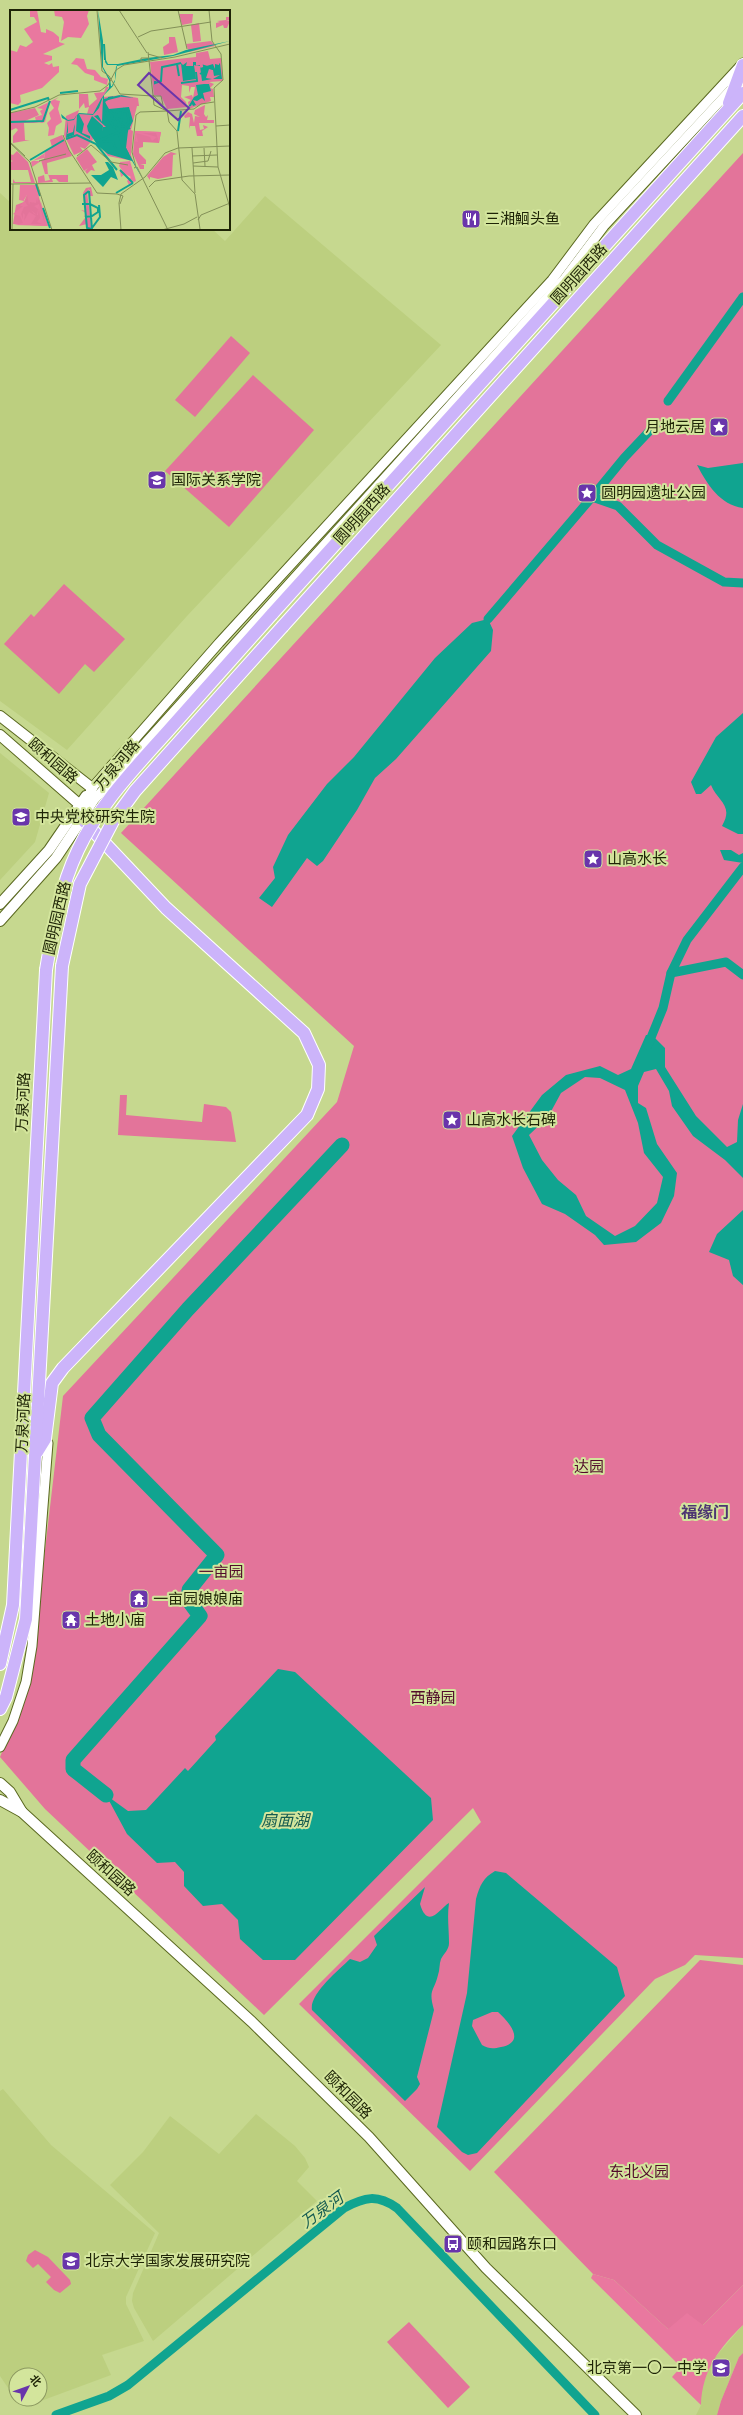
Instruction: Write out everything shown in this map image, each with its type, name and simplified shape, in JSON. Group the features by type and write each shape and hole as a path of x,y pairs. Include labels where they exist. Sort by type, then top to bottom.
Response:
{"highway":[{"path":"741,85 743,64"},
{"name":"圆明园西路","path":"272,614 725,113 741,85"},
{"name":"圆明园西路","path":"62,966 80,884 113,821 136,791 743,116"},
{"name":"万泉河路","path":"0,1664 13,1605 46,970 58,905 78,850 99,812 124,780 272,614"},
{"path":"37,1452 45,1439 52,1383 63,1368 307,1115 318,1089 318,1065 304,1033 166,908 82,819"},
{"name":"万泉河路","path":"0,1710 6,1696 26,1619 37,1452 62,966"}],"main road":[{"name":"颐和园路","path":"0,716 92,788"},
{"name":"颐和园路","path":"0,735 80,805 49,850 0,904"},
{"path":"82,819 80,805 92,788"},
{"path":"0,921 56,858 82,819 92,788"},
{"name":"颐和园路","path":"0,1783 10,1792 22,1812"},
{"name":"颐和园路","path":"1,1801 22,1812 252,2022 369,2137 486,2268 636,2415"}],"street":[{"name":"圆明园西路","path":"92,788 219,643 552,280 594,224 743,64"},
{"name":"圆明园西路","path":"82,819 94,800 565,278 604,226 741,85"},
{"path":"0,1747 13,1721 26,1682 32,1646 48,1443"}],"shaded area":[{"name":"国际关系学院","path":"0,193 10,202 10,230 213,230 225,241 265,196 441,345 187,616 67,750 0,701"},
{"name":"中央党校研究生院","path":"0,753 49,793 35,842 0,880"},
{"name":"北京大学国家发展研究院","path":"3,2089 51,2145 155,2233 126,2297 126,2304 144,2341 102,2355 111,2375 48,2398 48,2367 8,2367 8,2388 0,2376 0,2091"},
{"path":"256,2114 295,2146 305,2158 309,2167 297,2181 317,2201 153,2341 134,2308 132,2301 133,2293 159,2233 110,2185 143,2152 170,2116 219,2154"},
{"path":"593,2274 614,2280 668,2329 687,2313 703,2325 743,2285 743,2325 726,2342 713,2361 705,2381 701,2405 672,2377 681,2367 591,2278"},
{"name":"北京第一〇一中学","path":"743,2325 743,2353 739,2357 721,2401 717,2415 696,2415 701,2405 701,2389 712,2361"}],"green space":[{"path":"743,153 743,1958 695,1955 685,1965 655,1979 470,2171 299,2004 481,1822 473,1808 264,2015 45,1809 0,1757 29,1687 63,1396 337,1102 354,1046 121,833"},
{"path":"231,336 250,353 195,417 175,400"},
{"path":"253,375 314,430 229,527 165,471"},
{"path":"64,584 125,639 94,672 85,664 59,694 4,644 31,614 34,617"},
{"path":"120,1095 127,1095 126,1115 202,1122 204,1104 226,1107 231,1112 236,1142 118,1135"},
{"name":"东北义园","path":"700,1960 743,1965 743,2285 703,2325 668,2329 614,2280 593,2274 494,2172"},
{"path":"35,2250 48,2257 70,2280 71,2284 60,2293 54,2290 46,2282 51,2277 38,2264 33,2268 26,2261 28,2255"},
{"path":"409,2322 470,2387 448,2408 387,2342"},
{"path":"743,2353 743,2415 717,2415 721,2401 739,2357"}],"water":[{"path":"743,463 743,508 728,503 721,498 710,486 697,465 708,468"},
{"path":"488,619 493,630 491,651 396,759 375,778 357,810 323,861 317,866 307,858 272,907 259,898 275,878 273,867 288,835 327,784 354,757 435,658 472,623"},
{"path":"743,713 743,834 738,834 722,826 725,819 726,808 711,785 701,794 696,794 691,782 716,737"},
{"path":"720,850 731,850 739,855 743,853 743,863 724,860"},
{"path":"646,1035 652,1035 665,1048 665,1067 696,1116 727,1147 737,1142 738,1120 743,1104 743,1178 725,1160 693,1136 672,1106 669,1091 656,1069 644,1072 638,1086 638,1103 646,1108 657,1144 677,1173 674,1196 661,1223 636,1242 604,1245 595,1235 565,1214 542,1204 523,1168 512,1136 542,1095 566,1075 600,1066 618,1075 631,1069","holes":["585,1077 600,1078 625,1090 638,1123 644,1153 663,1177 657,1203 635,1226 615,1236 586,1216 576,1195 558,1180 542,1160 529,1135 548,1117 561,1093"]},
{"path":"743,1210 743,1285 733,1276 729,1260 709,1252 717,1234"},
{"name":"扇面湖","path":"278,1669 295,1672 431,1798 433,1820 295,1960 263,1960 240,1939 238,1920 222,1904 203,1906 184,1886 184,1872 175,1862 157,1863 127,1834 106,1795 128,1811 146,1810 185,1768 188,1771 216,1740 215,1736"},
{"path":"495,1871 506,1873 617,1967 625,1996 477,2153 468,2155 462,2152 437,2127 467,1993 476,1899 482,1882","holes":["492,2012 498,2012 511,2027 514,2037 513,2041 509,2045 489,2048 482,2045 472,2026 473,2020"]},
{"path":"425,1887 420,1904 423,1912 427,1916 431,1917 449,1903 449,1945 441,1959 439,1973 432,1991 432,2003 434,2010 417,2077 420,2084 405,2101 312,2010 312,2004 320,1990 350,1959 360,1962 368,1958 377,1945 374,1936"}],"waterway":[{"path":"668,401 743,297"},
{"path":"656,424 624,458 592,497 618,506 657,545 724,582 743,583"},
{"path":"488,619 592,497"},
{"path":"648,1045 663,1008 671,973 687,940 743,867"},
{"path":"671,973 726,962 743,975"},
{"path":"106,1795 73,1769 73,1760 200,1616 189,1601 189,1590 217,1555 99,1435 92,1418 188,1309 342,1145"},
{"name":"万泉河","path":"56,2415 109,2396 128,2385 344,2208 365,2199 377,2199 397,2208 595,2415"}],"place":[{"name":"三湘鮰头鱼","path":"471,219"},
{"name":"月地云居","path":"719,427"},
{"name":"国际关系学院","path":"157,480"},
{"name":"圆明园遗址公园","path":"587,493"},
{"name":"中央党校研究生院","path":"21,817"},
{"name":"山高水长","path":"593,859"},
{"name":"山高水长石碑","path":"452,1120"},
{"name":"一亩园娘娘庙","path":"139,1599"},
{"name":"土地小庙","path":"71,1620"},
{"name":"颐和园路东口","path":"453,2244"},
{"name":"北京大学国家发展研究院","path":"71,2261"},
{"name":"北京第一〇一中学","path":"721,2368"}],"district":[{"name":"福缘门","path":"705,1512"}],"park label":[{"name":"达园","path":"589,1467"},
{"name":"一亩园","path":"221,1572"},
{"name":"西静园","path":"433,1698"}]}
